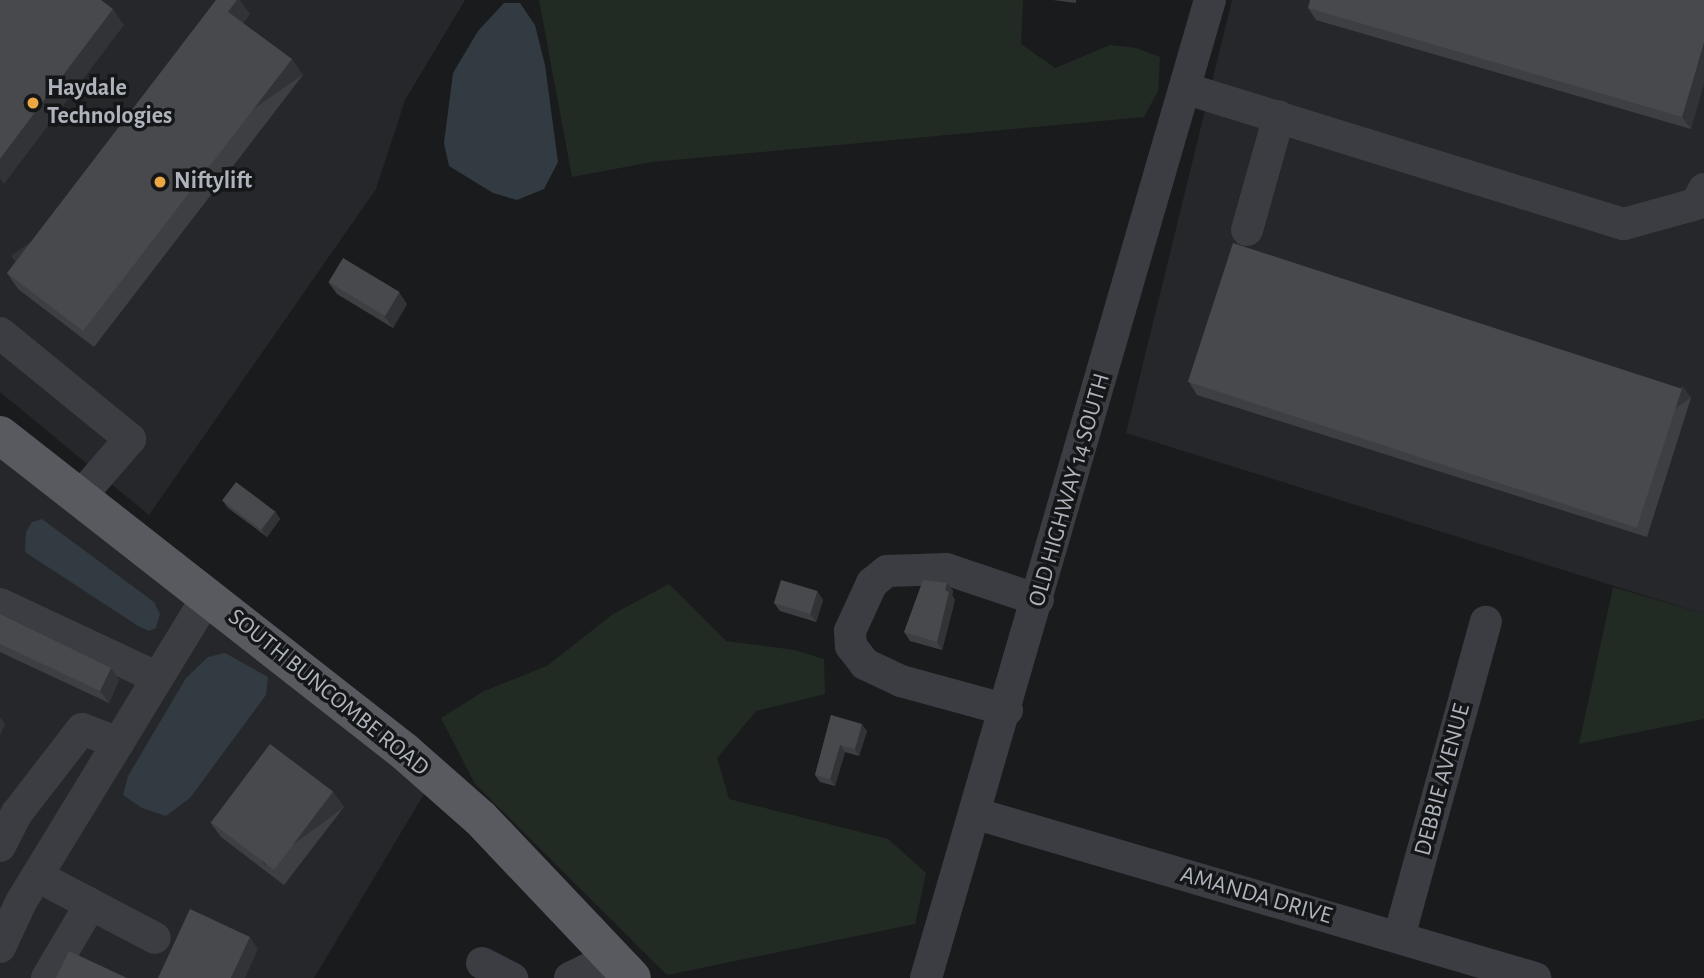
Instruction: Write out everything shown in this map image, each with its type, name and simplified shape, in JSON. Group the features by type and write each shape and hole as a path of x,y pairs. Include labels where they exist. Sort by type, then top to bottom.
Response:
{"main road":[{"name":"SOUTH BUNCOMBE ROAD","path":"0,435 405,751 481,819 623,967"}],"street":[{"name":"OLD HIGHWAY 14 SOUTH","path":"926,978 977,814 1187,89 1210,0"},
{"path":"1187,89 1625,224 1696,204 1704,189"},
{"path":"1247,230 1279,116"},
{"path":"0,333 130,439 80,498"},
{"path":"1007,710 901,681 865,664 851,646 850,631 872,583 887,571 946,569 1038,600"},
{"path":"0,947 7,915 37,876 207,597"},
{"path":"0,604 158,678"},
{"name":"DEBBIE AVENUE","path":"1399,937 1486,622"},
{"path":"0,846 17,813 82,729 118,743"},
{"name":"AMANDA DRIVE","path":"977,814 1535,978"},
{"path":"37,876 155,938"},
{"path":"47,978 86,912 87,902"},
{"path":"482,963 512,978"},
{"path":"570,978 623,967"}],"shaded area":[{"path":"0,0 465,0 405,100 376,189 149,515 0,392"},
{"path":"539,0 1023,0 1021,44 1055,68 1110,45 1136,48 1160,57 1158,91 1144,117 652,162 572,177"},
{"path":"1232,0 1704,0 1704,614 1126,433"},
{"path":"504,3 520,3 535,25 545,65 558,162 544,189 517,200 493,193 449,166 444,143 453,73 478,31"},
{"path":"0,453 427,789 314,978 0,978"},
{"path":"42,519 154,602 160,614 156,628 149,631 138,626 25,552 26,532 32,522"},
{"path":"669,584 726,641 795,650 824,659 825,694 756,711 717,758 729,799 888,839 926,873 915,924 667,975 475,784 441,718 484,691 547,666 613,614"},
{"path":"1613,587 1704,614 1704,719 1579,744"},
{"path":"225,653 268,677 266,695 190,798 166,816 142,808 123,795 128,776 186,678 208,657"}],"building":[{"name":"Haydale Technologies","path":"0,0 101,0 113,9 0,159"},
{"name":"Niftylift","path":"216,0 237,0 228,12 292,59 83,331 7,273"},
{"path":"1310,0 1704,0 1704,43 1682,117 1308,8"},
{"path":"1233,243 1682,389 1637,528 1188,382"},
{"path":"343,258 400,292 385,316 329,282"},
{"path":"236,482 275,511 261,530 222,500"},
{"path":"781,580 817,591 810,614 774,603"},
{"path":"923,580 947,583 945,590 949,592 937,642 904,632"},
{"path":"0,614 111,668 100,691 0,644"},
{"path":"831,715 862,724 855,749 840,745 830,779 815,775"},
{"path":"270,744 333,792 274,870 211,822"},
{"path":"190,909 250,937 231,978 158,978"},
{"path":"69,951 127,978 56,978"}],"place":[{"name":"Haydale Technologies","path":"33,103"},
{"name":"Niftylift","path":"160,182"}]}
